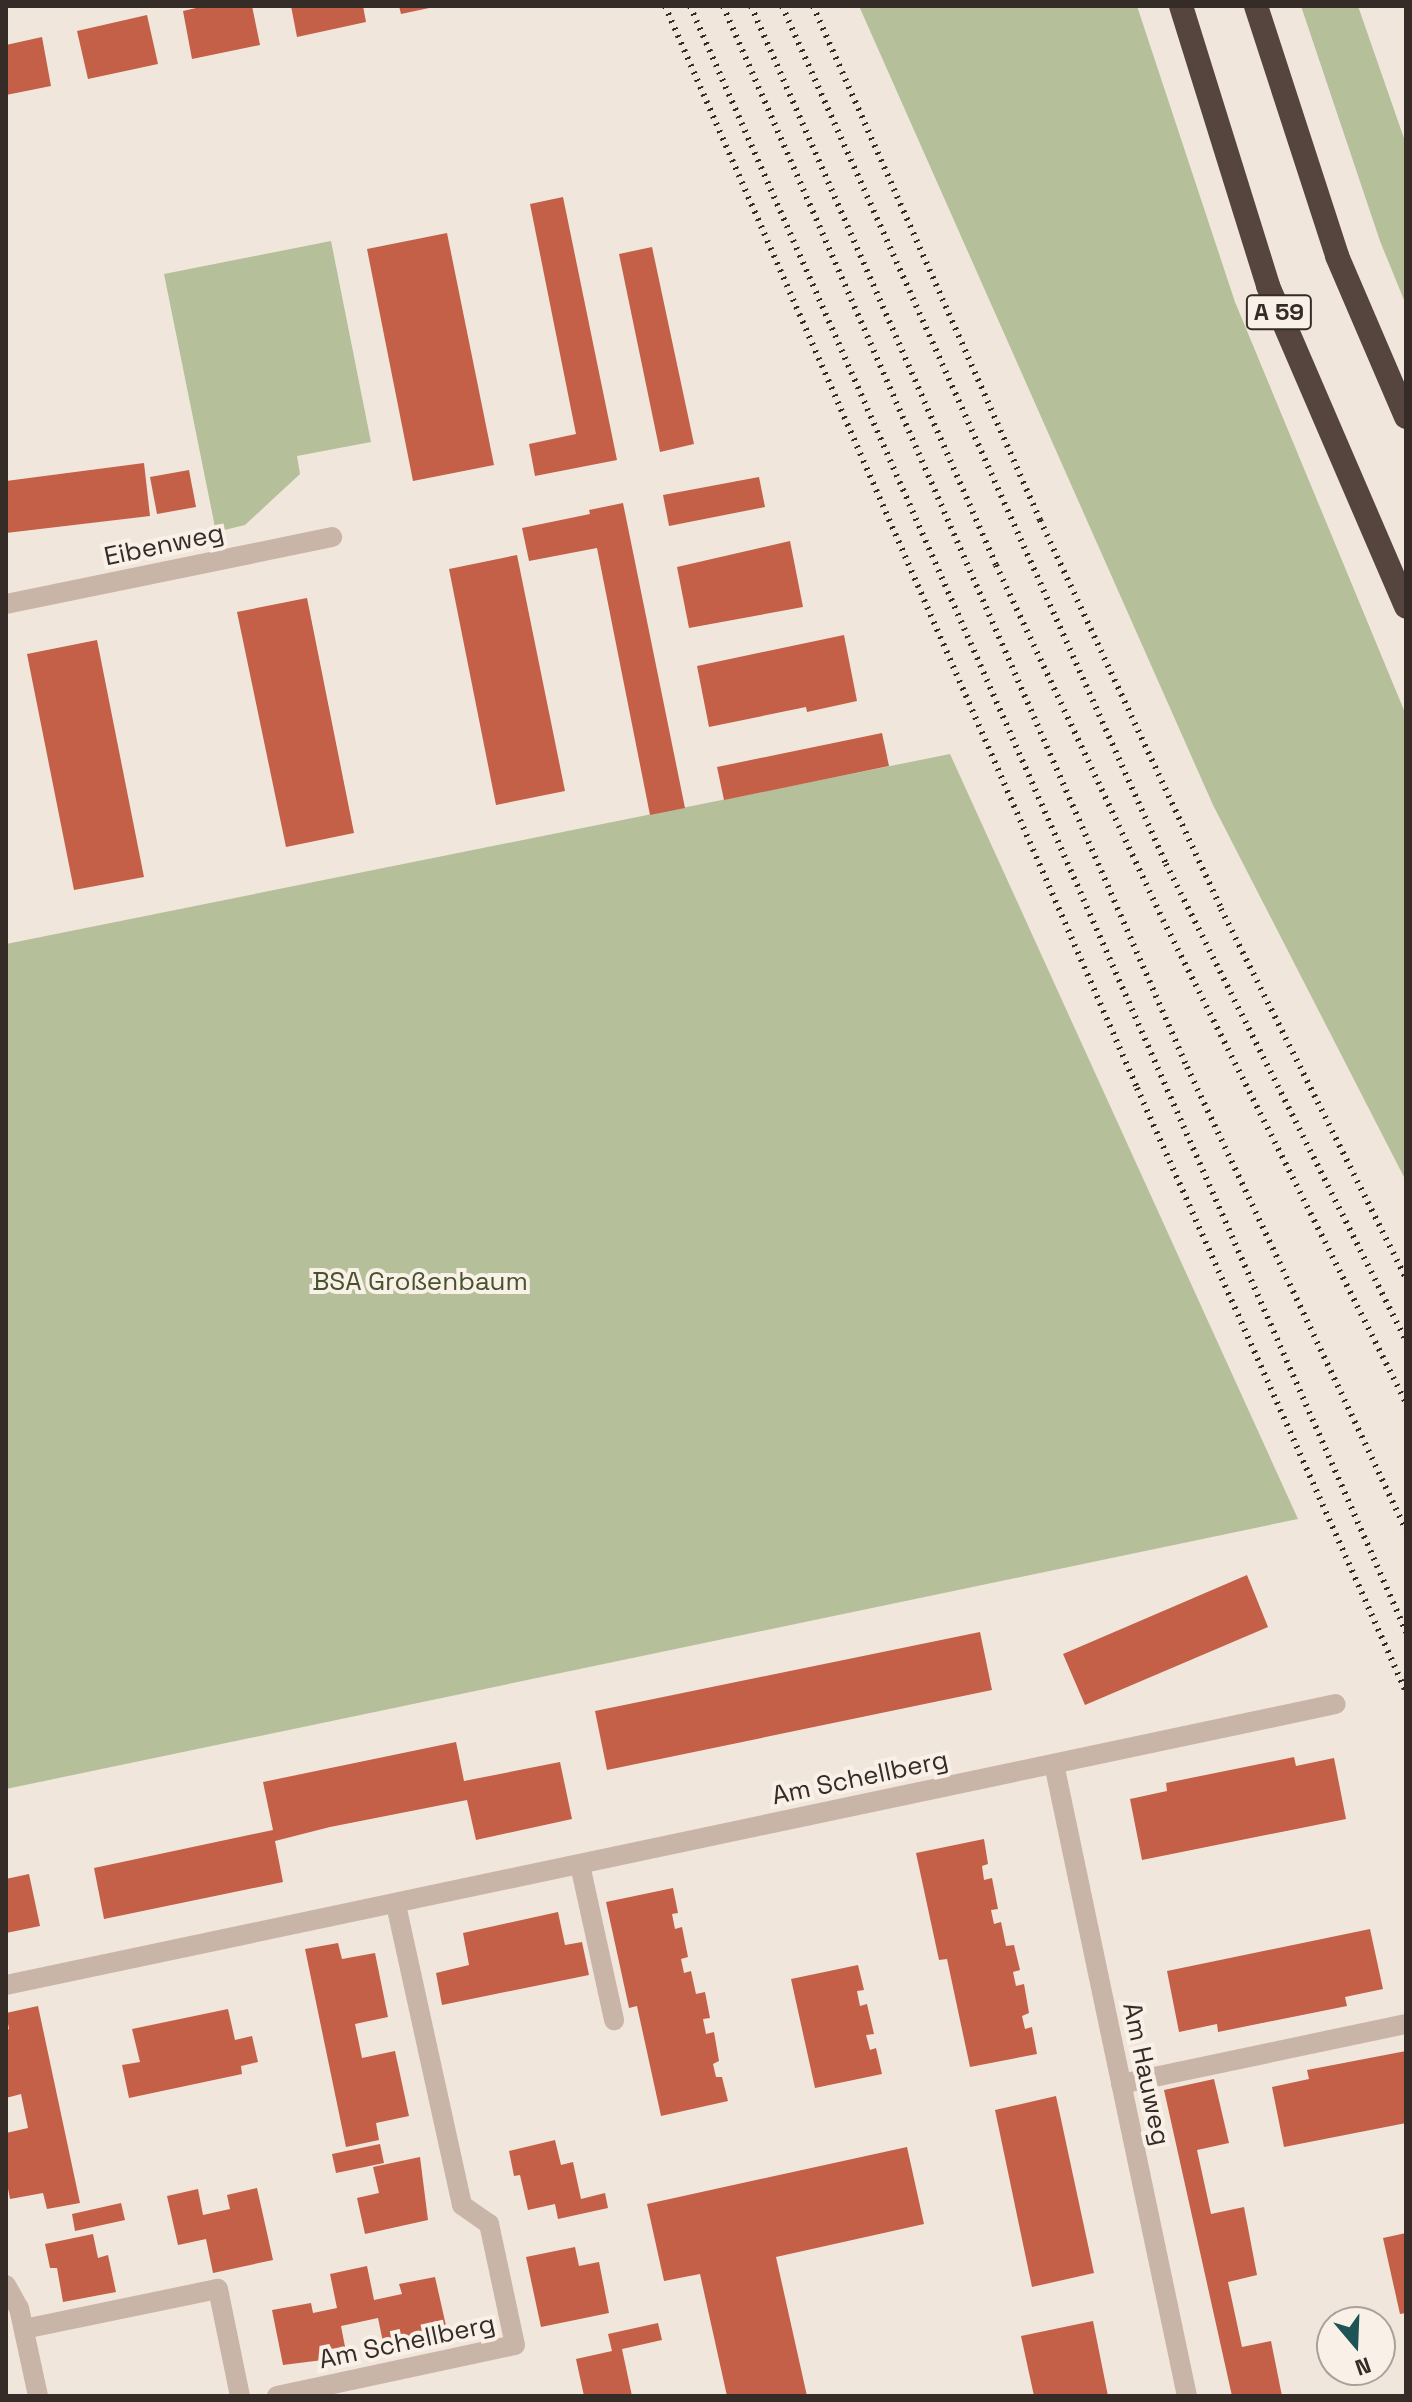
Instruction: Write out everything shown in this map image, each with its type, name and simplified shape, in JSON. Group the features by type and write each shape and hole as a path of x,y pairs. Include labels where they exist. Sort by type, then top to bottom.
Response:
{"highway":[{"name":"A 59","path":"1181,6 1268,286 1406,607"},
{"name":"A 59","path":"1256,6 1337,256 1406,417"}],"street":[{"name":"Eibenweg","path":"6,604 332,537"},
{"name":"Am Schellberg","path":"6,1985 1336,1704"},
{"name":"Am Hauweg","path":"1054,1764 1187,2396"},
{"path":"580,1865 614,2020"},
{"name":"Am Schellberg","path":"277,2396 515,2345 489,2224 462,2205 396,1904"},
{"path":"1121,2084 1406,2024"},
{"path":"6,2285 19,2308 38,2396"},
{"path":"24,2329 218,2289 240,2396"}],"green space":[{"path":"859,6 1137,6 1235,302 1406,715 1406,1181 1213,805"},
{"path":"1301,6 1358,6 1406,144 1406,305 1380,241"},
{"path":"331,241 371,442 297,456 300,474 245,525 216,532 164,274"},
{"name":"BSA Großenbaum","path":"950,754 1298,1519 6,1789 6,944"}],"building":[{"path":"205,6 252,6 260,45 192,59 183,11"},
{"path":"291,6 363,6 366,22 297,37"},
{"path":"399,6 434,6 434,7 401,14"},
{"path":"147,15 158,64 88,79 77,31"},
{"path":"42,37 51,86 6,95 6,45"},
{"path":"563,197 617,460 535,476 529,444 576,434 530,204"},
{"path":"447,233 494,465 413,481 367,249"},
{"path":"652,247 694,444 660,452 619,254"},
{"path":"144,463 150,516 6,533 6,481"},
{"path":"189,470 196,507 157,514 150,477"},
{"path":"759,477 765,507 669,526 663,495"},
{"path":"623,503 685,808 650,815 597,548 529,561 522,528 590,514 589,510"},
{"path":"790,541 803,607 689,628 677,567"},
{"path":"517,555 565,791 496,805 449,569"},
{"path":"307,598 354,833 286,847 237,612"},
{"path":"844,635 857,701 807,712 806,707 709,727 697,666"},
{"path":"97,640 144,877 74,890 27,654"},
{"path":"882,733 889,766 724,800 717,767"},
{"path":"1247,1575 1268,1627 1085,1705 1063,1654"},
{"path":"980,1632 992,1690 607,1770 595,1711"},
{"path":"456,1742 464,1781 560,1762 572,1819 476,1840 467,1800 330,1827 275,1841 283,1882 104,1919 94,1868 273,1830 263,1782"},
{"path":"1294,1757 1296,1766 1334,1758 1346,1819 1142,1860 1130,1799 1167,1791 1166,1783"},
{"path":"984,1839 988,1864 982,1866 984,1880 992,1878 998,1909 991,1910 994,1924 1001,1922 1006,1946 1014,1945 1020,1970 1013,1972 1016,1986 1024,1984 1029,2013 1022,2016 1025,2029 1032,2027 1037,2054 970,2067 947,1959 939,1960 916,1853"},
{"path":"29,1874 40,1926 6,1933 6,1879"},
{"path":"673,1888 678,1913 672,1914 675,1929 682,1927 688,1957 681,1959 684,1973 691,1971 696,1994 705,1992 710,2018 703,2019 706,2034 714,2032 719,2061 713,2064 716,2077 722,2077 728,2101 661,2116 637,2006 629,2008 606,1902"},
{"path":"558,1912 565,1945 582,1942 589,1975 442,2005 436,1973 469,1965 463,1933"},
{"path":"1370,1929 1383,1989 1345,1997 1347,2006 1218,2032 1217,2024 1179,2032 1167,1971"},
{"path":"338,1943 342,1959 375,1953 388,2017 355,2024 362,2058 395,2051 409,2116 376,2123 379,2140 346,2147 305,1949"},
{"path":"858,1965 864,1990 857,1991 860,2006 867,2004 874,2034 866,2035 870,2050 876,2048 882,2074 815,2088 791,1979"},
{"path":"38,2006 80,2203 47,2209 43,2193 10,2199 6,2178 6,2133 28,2128 21,2094 6,2098 6,2030 9,2029 6,2013"},
{"path":"228,2009 235,2040 252,2036 258,2062 241,2066 242,2074 129,2098 122,2065 140,2062 132,2029"},
{"path":"1406,2051 1406,2123 1284,2147 1272,2087 1309,2079 1307,2070"},
{"path":"1214,2079 1229,2143 1197,2150 1211,2214 1244,2207 1257,2275 1228,2282 1242,2347 1271,2341 1282,2396 1232,2396 1164,2090"},
{"path":"1056,2096 1094,2273 1032,2287 995,2110"},
{"path":"555,2140 561,2165 573,2162 581,2199 605,2193 608,2208 558,2219 555,2204 528,2210 520,2175 514,2176 509,2151"},
{"path":"380,2144 384,2163 336,2173 332,2154"},
{"path":"907,2147 924,2224 776,2257 807,2396 727,2396 700,2274 664,2281 647,2204"},
{"path":"420,2157 428,2220 365,2234 357,2198 379,2193 373,2167"},
{"path":"257,2188 273,2260 213,2273 206,2239 178,2245 167,2196 198,2189 203,2215 230,2209 227,2195"},
{"path":"121,2203 125,2220 75,2231 72,2214"},
{"path":"1406,2233 1406,2313 1400,2314 1383,2238"},
{"path":"93,2234 98,2258 108,2255 116,2292 63,2302 57,2268 50,2268 45,2244"},
{"path":"575,2247 579,2266 599,2262 609,2313 541,2327 526,2257"},
{"path":"367,2266 374,2300 402,2294 399,2284 435,2277 447,2330 384,2347 378,2318 341,2326 347,2357 283,2365 272,2310 311,2303 313,2313 337,2308 330,2274"},
{"path":"1093,2321 1108,2396 1034,2396 1021,2336"},
{"path":"658,2323 662,2340 622,2349 632,2396 584,2396 576,2359 612,2351 608,2334"}],"railway":[{"path":"665,6 1137,1088 1406,1692"},
{"path":"690,6 1406,1632"},
{"path":"723,6 1187,1067 1406,1530"},
{"path":"751,6 996,565 1163,920 1406,1403"},
{"path":"782,6 1166,864 1406,1341"},
{"path":"813,6 1040,520 1221,909 1406,1279"}]}
